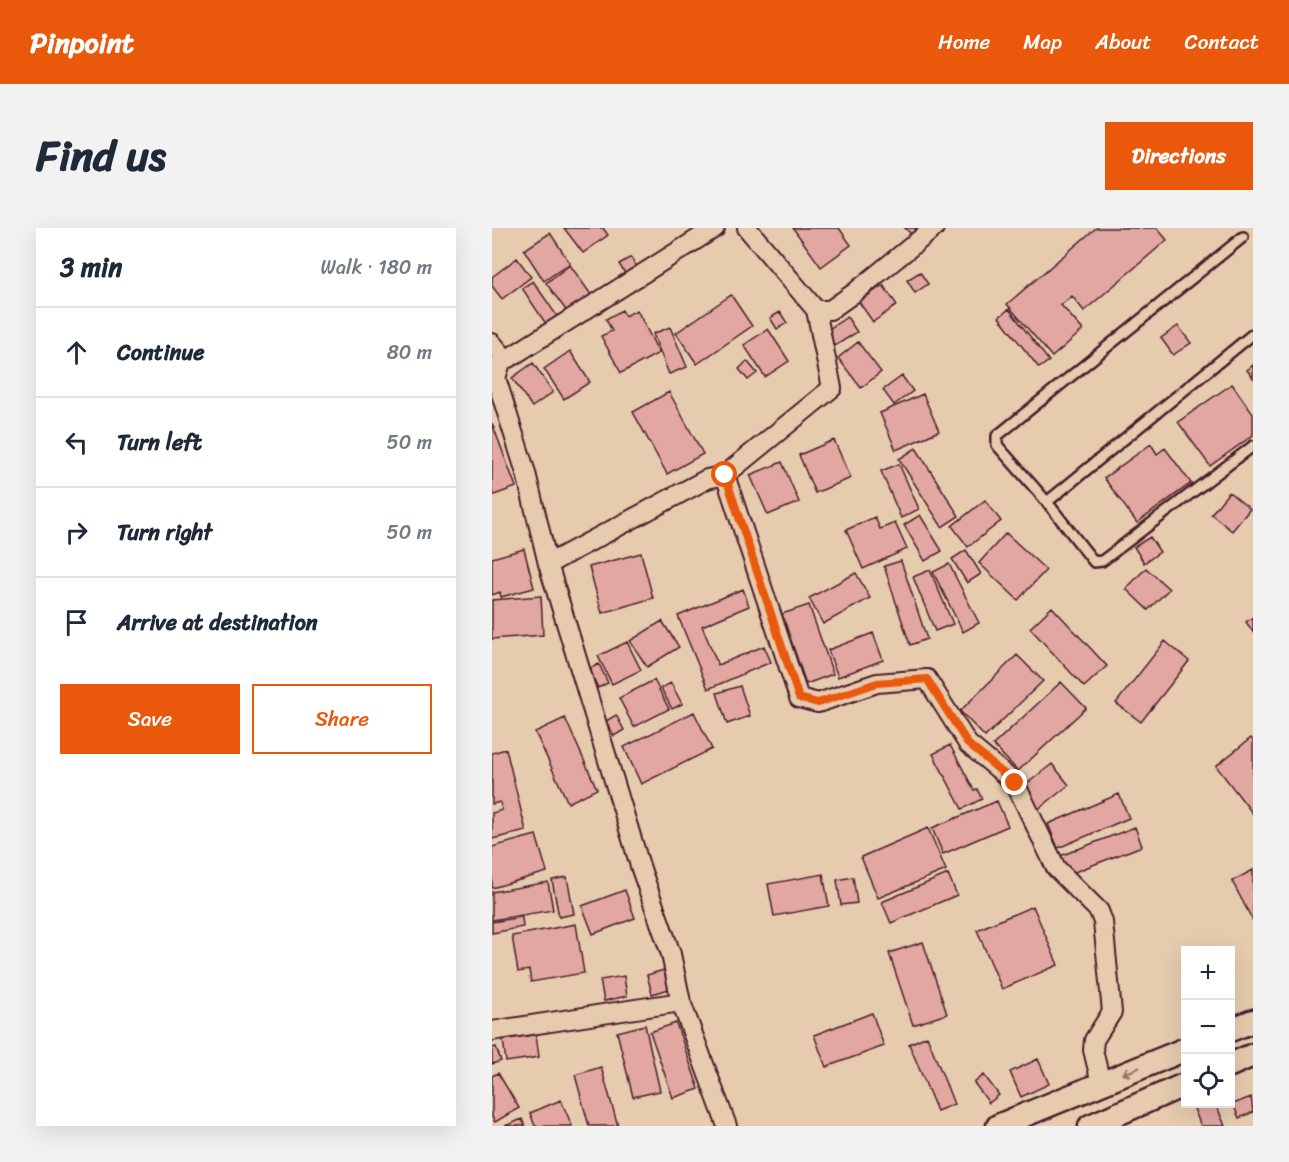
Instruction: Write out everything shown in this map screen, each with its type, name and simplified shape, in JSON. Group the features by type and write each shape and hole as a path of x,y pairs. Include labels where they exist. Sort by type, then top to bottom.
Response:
{"street":[{"path":"498,350 509,358 523,351 716,228"},
{"path":"548,564 707,479 725,475 832,388 816,310 747,228"},
{"path":"816,310 830,310 861,288 934,228"},
{"path":"498,350 496,378 526,473 548,564 641,869 671,954 681,1002 727,1126"},
{"path":"725,475 799,698 818,703 877,683 927,679 968,744 1015,783 1056,868 1099,911 1103,922 1112,1012 1094,1040 1093,1050 1101,1083"},
{"path":"492,1031 681,1002"},
{"path":"1235,1028 1253,1021"},
{"path":"998,1126 1181,1051"},
{"path":"1235,1063 1253,1055"},
{"path":"1089,1126 1181,1086"}],"lane":[{"path":"1244,237 997,436 997,445 1047,502 1094,562 1102,561 1253,446"},
{"path":"1047,502 1253,334"}],"building":[{"path":"564,228 603,228 608,235 583,253"},
{"path":"793,228 839,228 851,245 821,267"},
{"path":"905,228 918,228 911,234"},
{"path":"1096,228 1157,228 1167,240 1084,311 1072,296 1061,305 1083,330 1052,357 1007,304"},
{"path":"550,233 570,263 544,281 524,250"},
{"path":"631,257 639,271 628,278 619,264"},
{"path":"517,258 531,277 502,299 492,286 492,277"},
{"path":"570,265 592,296 568,313 546,283"},
{"path":"920,272 928,284 915,293 907,280"},
{"path":"533,281 557,316 546,324 522,288"},
{"path":"883,285 897,305 873,322 859,302"},
{"path":"731,295 752,326 697,364 676,333"},
{"path":"1009,309 1049,361 1039,368 999,317"},
{"path":"622,310 625,316 637,310 659,353 621,373 601,336 612,331 606,319"},
{"path":"780,312 787,323 777,329 770,318"},
{"path":"847,317 857,332 835,346 826,331"},
{"path":"1178,326 1191,343 1173,355 1161,338"},
{"path":"670,327 687,367 669,374 653,334"},
{"path":"768,329 789,361 765,377 744,345"},
{"path":"858,342 881,372 861,388 838,358"},
{"path":"570,351 590,382 564,399 544,369"},
{"path":"747,361 757,373 748,380 739,369"},
{"path":"533,363 553,392 532,407 512,378"},
{"path":"1253,365 1253,378 1247,370"},
{"path":"902,376 913,391 894,405 883,390"},
{"path":"1232,384 1253,414 1253,435 1210,466 1178,422"},
{"path":"669,392 703,454 667,474 633,412"},
{"path":"923,394 939,431 896,450 880,413"},
{"path":"492,423 516,487 494,495 492,491"},
{"path":"834,440 851,478 815,493 799,455"},
{"path":"1151,444 1157,454 1165,448 1191,483 1137,523 1104,478"},
{"path":"916,448 959,516 942,527 899,459"},
{"path":"782,462 799,502 768,515 750,475"},
{"path":"899,464 919,509 901,518 881,471"},
{"path":"1229,492 1250,509 1232,531 1211,514"},
{"path":"985,500 1001,521 968,547 952,526"},
{"path":"920,515 942,551 925,561 904,525"},
{"path":"875,517 880,529 895,523 907,549 863,569 846,530"},
{"path":"1006,533 1046,570 1018,600 979,563"},
{"path":"1150,537 1160,552 1144,563 1134,547"},
{"path":"524,549 534,588 501,597 500,592 492,595 492,558"},
{"path":"966,550 981,574 967,583 952,559"},
{"path":"641,553 653,598 602,613 589,567"},
{"path":"901,561 927,639 910,645 884,566"},
{"path":"949,564 979,623 963,632 933,572"},
{"path":"1146,568 1169,589 1148,610 1126,589"},
{"path":"930,570 953,624 935,631 913,577"},
{"path":"856,573 870,598 823,624 809,598"},
{"path":"743,589 749,606 702,626 718,665 764,646 771,662 708,689 678,616"},
{"path":"541,596 543,635 492,639 492,600"},
{"path":"809,605 833,674 806,684 782,614"},
{"path":"1052,607 1107,666 1084,687 1030,628"},
{"path":"1253,617 1253,632 1246,622"},
{"path":"662,621 679,647 647,667 630,641"},
{"path":"873,633 883,660 838,677 828,650"},
{"path":"1165,641 1189,661 1141,722 1116,703"},
{"path":"627,642 641,670 612,684 598,656"},
{"path":"1017,655 1043,681 985,737 960,711"},
{"path":"599,664 608,683 598,688 589,669"},
{"path":"654,680 669,709 634,727 619,698"},
{"path":"1061,682 1086,708 1018,771 993,745"},
{"path":"671,683 682,704 672,709 661,688"},
{"path":"740,686 750,716 727,724 717,693"},
{"path":"694,712 712,749 641,784 624,747"},
{"path":"616,715 624,730 614,736 606,721"},
{"path":"565,718 597,789 568,803 535,732"},
{"path":"1251,738 1253,740 1253,814 1216,766"},
{"path":"950,745 974,790 977,789 982,799 962,809 933,754"},
{"path":"506,749 526,831 492,839 492,813 502,810 500,802 492,804 492,753"},
{"path":"1052,764 1069,785 1036,811 1019,790"},
{"path":"1119,794 1129,818 1058,848 1048,824"},
{"path":"997,801 1008,826 943,854 932,828"},
{"path":"1135,827 1142,846 1067,875 1060,856"},
{"path":"928,828 946,870 878,898 861,857"},
{"path":"536,835 547,872 492,888 492,847"},
{"path":"1253,870 1253,921 1232,881"},
{"path":"823,874 829,906 774,916 768,884"},
{"path":"948,874 957,895 891,923 882,902"},
{"path":"567,877 574,914 559,917 552,880"},
{"path":"853,877 857,903 841,905 837,880"},
{"path":"548,882 553,910 492,920 492,892"},
{"path":"625,890 635,918 593,934 582,906"},
{"path":"1033,906 1058,965 1002,989 977,930"},
{"path":"522,917 523,927 492,933 492,922"},
{"path":"576,924 584,973 531,982 529,970 518,972 512,936"},
{"path":"923,942 947,1014 913,1025 889,953"},
{"path":"664,970 669,989 652,994 647,975"},
{"path":"624,976 627,996 604,1001 600,980"},
{"path":"872,1013 884,1046 826,1067 814,1035"},
{"path":"676,1023 699,1089 673,1098 650,1032"},
{"path":"645,1025 660,1091 633,1097 617,1032"},
{"path":"536,1034 539,1057 506,1062 503,1040"},
{"path":"927,1036 954,1104 937,1111 909,1044"},
{"path":"496,1047 501,1061 492,1064 492,1048"},
{"path":"1038,1059 1049,1084 1021,1097 1010,1072"},
{"path":"601,1067 618,1126 589,1126 575,1075"},
{"path":"498,1073 519,1108 495,1122 492,1117 492,1076"},
{"path":"984,1075 999,1095 989,1103 974,1083"},
{"path":"1251,1097 1253,1112 1239,1118 1235,1103"},
{"path":"561,1100 572,1126 535,1126 530,1113"},
{"path":"1218,1108 1225,1126 1201,1126 1194,1109"},
{"path":"522,1119 525,1126 505,1126"}],"route":[{"path":"725,475 799,698 818,703 877,683 927,679 968,744 1015,783"}]}
